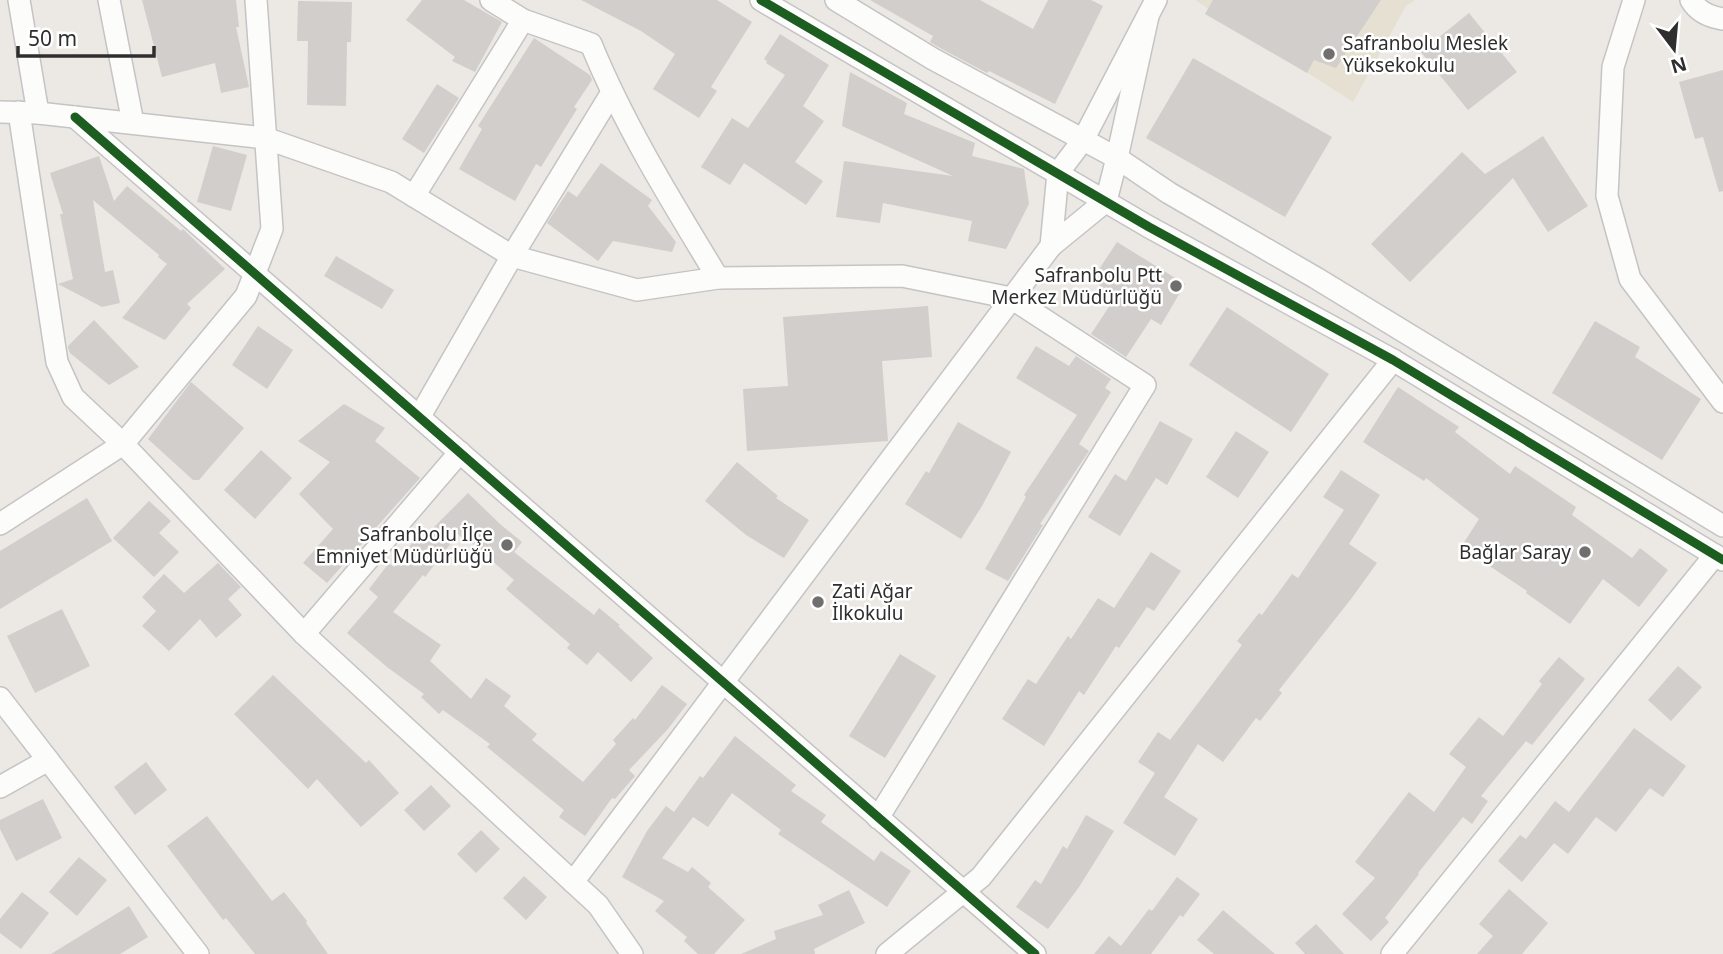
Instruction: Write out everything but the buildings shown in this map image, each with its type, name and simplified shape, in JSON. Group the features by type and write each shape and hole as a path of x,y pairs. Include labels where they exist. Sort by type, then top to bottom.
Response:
{"street":[{"path":"19,0 19,112 57,362 72,397 123,444 304,634 598,905 632,954"},
{"path":"109,0 133,123"},
{"path":"0,524 123,444 246,296 272,229 257,0"},
{"path":"491,0 523,20 591,44 611,94 718,278"},
{"path":"761,0 1106,201 1393,360 1719,558 1392,954"},
{"path":"836,0 933,59 1118,158 1169,193 1317,278 1723,526"},
{"path":"1634,0 1613,67 1606,196 1630,279 1722,400"},
{"path":"1690,0 1697,10 1723,19"},
{"path":"1051,246 1058,173 1083,140 1152,8"},
{"path":"573,882 1051,246 1106,201 1152,8"},
{"path":"414,196 523,20"},
{"path":"419,416 611,94"},
{"path":"19,112 265,138 391,182 512,256 637,290 718,278 902,276 1011,299 1145,385 878,818"},
{"path":"75,117 724,680 1035,954"},
{"path":"887,954 981,877 1393,360"},
{"path":"304,634 460,452"},
{"path":"0,698 198,954"},
{"path":"0,787 48,760"}],"shaded area":[{"name":"Safranbolu Meslek Yüksekokulu","path":"1195,0 1415,0 1406,6 1353,102"}],"cycle path":[{"path":"761,0 1149,227 1393,360 1723,560"},
{"path":"75,117 1035,954"}],"place":[{"name":"Safranbolu Meslek Yüksekokulu","path":"1329,54"},
{"name":"Safranbolu Ptt Merkez Müdürlüğü","path":"1176,286"},
{"name":"Safranbolu İlçe Emniyet Müdürlüğü","path":"507,545"},
{"name":"Bağlar Saray","path":"1585,552"},
{"name":"Zati Ağar İlkokulu","path":"818,602"}]}
